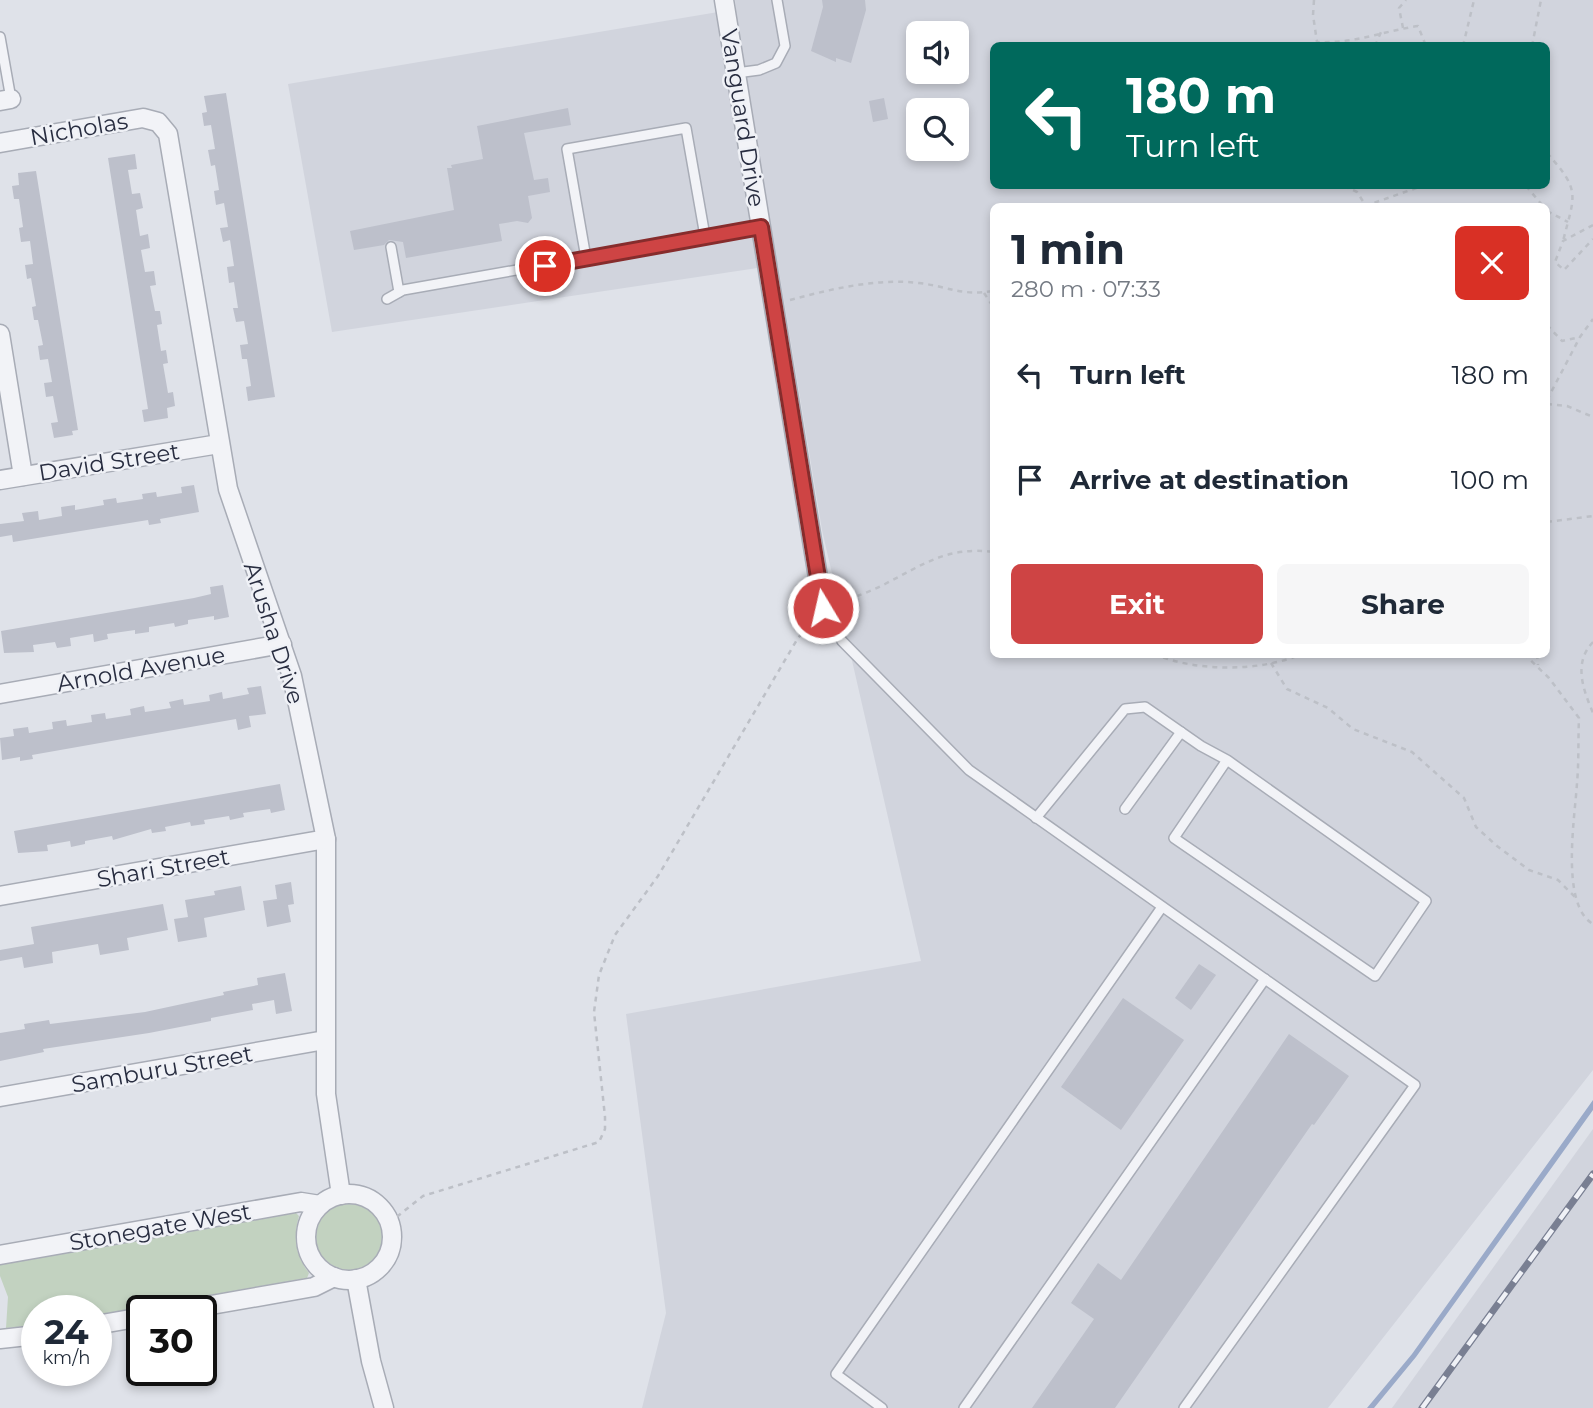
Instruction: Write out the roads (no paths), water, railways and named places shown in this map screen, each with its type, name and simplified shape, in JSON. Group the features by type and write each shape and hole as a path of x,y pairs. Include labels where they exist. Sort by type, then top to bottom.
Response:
{"street":[{"name":"Vanguard Drive","path":"724,0 823,608"},
{"name":"Nicholas","path":"0,143 138,118 158,122"},
{"name":"Arusha Drive","path":"158,122 169,139 219,444 234,513 292,676 326,839 325,1040 328,1120 341,1195"},
{"path":"0,334 23,476"},
{"name":"David Street","path":"0,480 219,444"},
{"name":"Arnold Avenue","path":"0,694 282,644"},
{"name":"Shari Street","path":"0,896 326,839"},
{"name":"Samburu Street","path":"0,1097 325,1040"},
{"path":"355,1194 369,1198 380,1207 389,1223 392,1240 385,1260 370,1275 356,1279 334,1277 315,1264 306,1242 310,1219 320,1205 341,1195 355,1194"},
{"name":"Stonegate West","path":"0,1255 301,1202 320,1205"},
{"path":"217,1304 314,1287 334,1277"},
{"path":"356,1279 371,1361 384,1408"},
{"path":"0,1339 21,1337"}],"lane":[{"path":"736,73 759,70 776,63 785,46 777,0"},
{"path":"0,37 5,100"},
{"path":"586,258 567,149 686,128 705,236"},
{"path":"387,299 399,292 761,227"},
{"path":"391,247 399,292"},
{"path":"823,608 842,641 969,770 1415,1085 1184,1408"},
{"path":"1036,818 1125,709 1145,707 1227,760 1426,901 1375,975 1174,838 1227,760"},
{"path":"1125,809 1181,732"},
{"path":"882,1408 836,1374 1162,907"},
{"path":"964,1408 1265,979"}],"water":[{"path":"1593,1100 1593,1110 1416,1357 1374,1408 1367,1408 1412,1354"}],"railway":[{"path":"1422,1408 1593,1174"}]}
